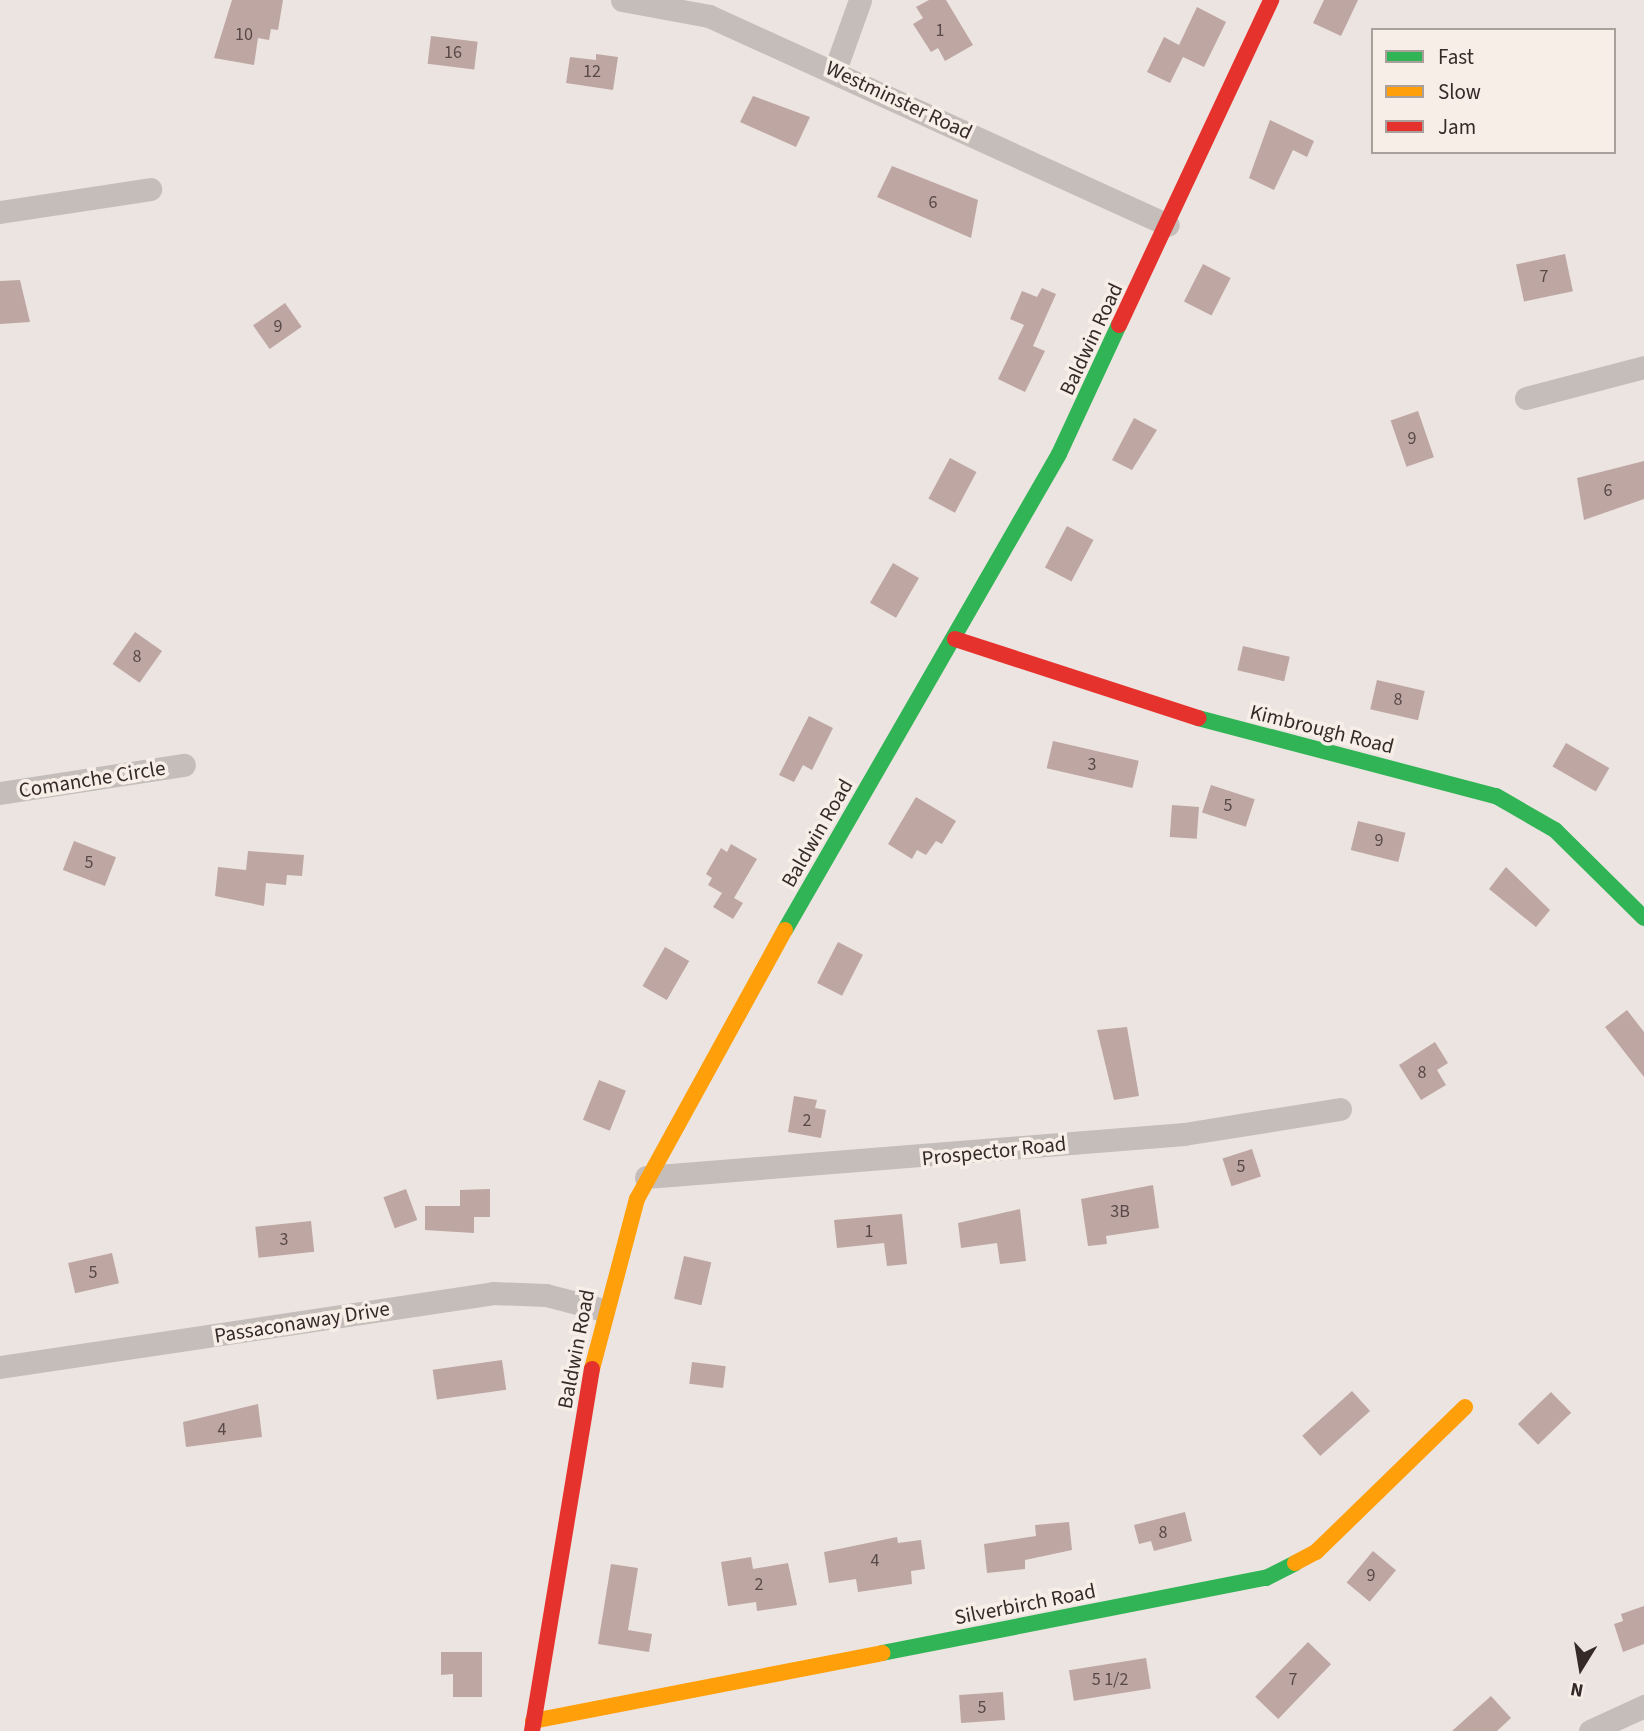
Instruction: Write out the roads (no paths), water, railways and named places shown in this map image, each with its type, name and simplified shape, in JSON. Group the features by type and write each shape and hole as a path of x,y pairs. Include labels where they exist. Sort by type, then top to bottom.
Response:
{"street":[{"name":"Westminster Road","path":"622,0 709,16 835,70 1168,225"},
{"path":"835,70 860,0"},
{"name":"Baldwin Road","path":"533,1726 603,1310 646,1177 1059,454 1271,0"},
{"path":"0,212 150,189"},
{"path":"1526,398 1644,366"},
{"name":"Kimbrough Road","path":"955,639 1209,722 1496,796 1555,830 1644,918"},
{"name":"Comanche Circle","path":"0,793 184,765"},
{"name":"Prospector Road","path":"646,1177 1170,1135 1340,1109"},
{"name":"Passaconaway Drive","path":"0,1367 493,1293 546,1295 603,1310"},
{"name":"Silverbirch Road","path":"533,1726 1266,1578 1316,1552 1465,1407"},
{"path":"1590,1731 1644,1706"}]}
